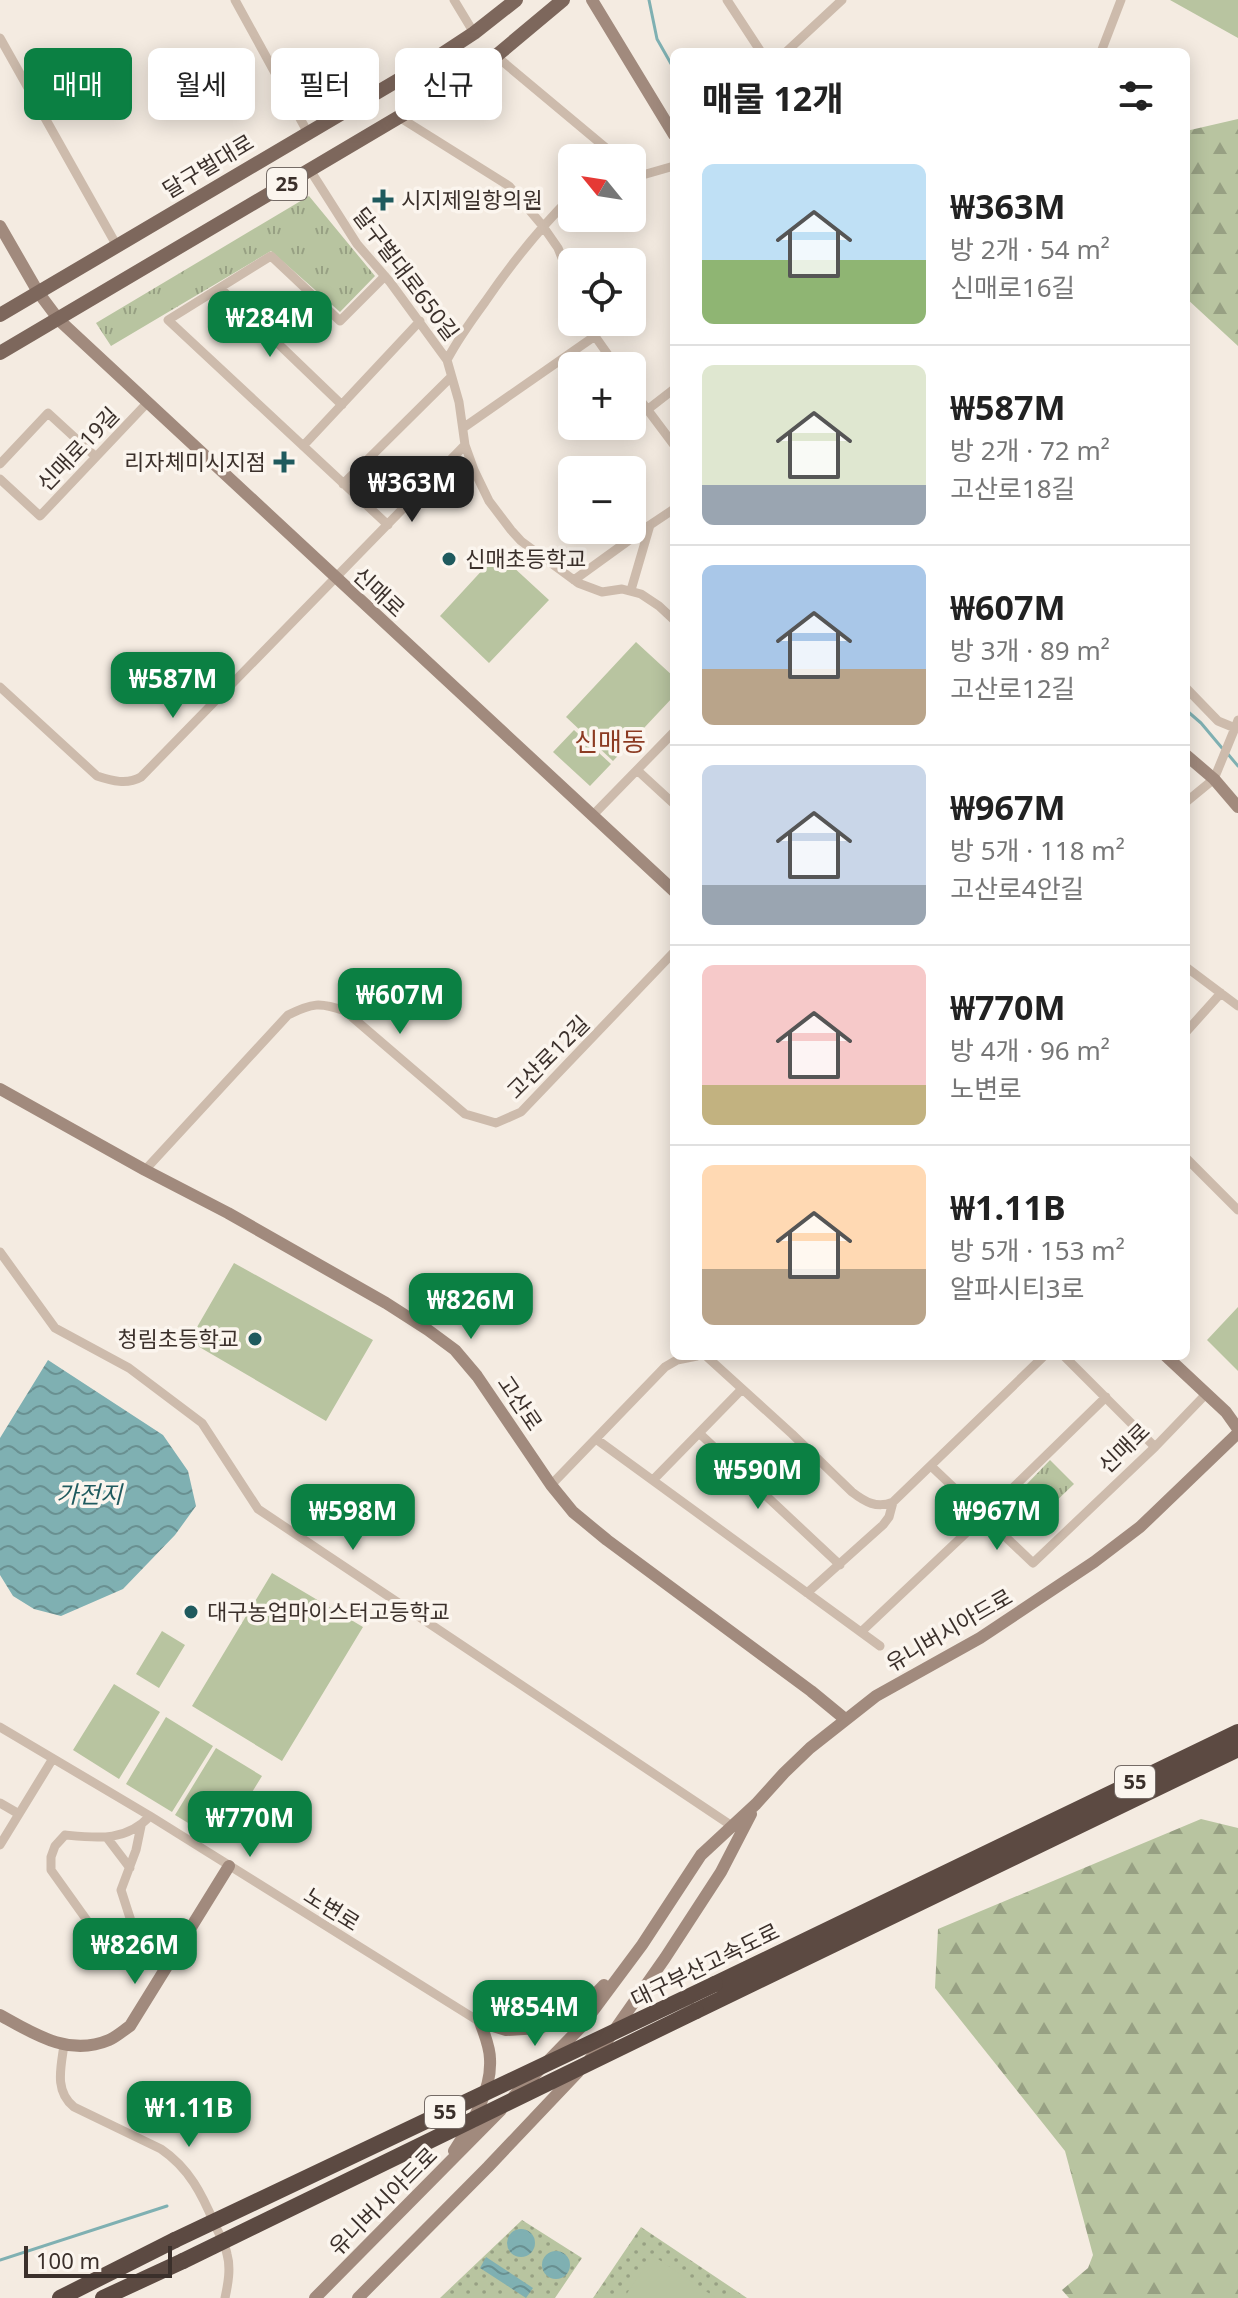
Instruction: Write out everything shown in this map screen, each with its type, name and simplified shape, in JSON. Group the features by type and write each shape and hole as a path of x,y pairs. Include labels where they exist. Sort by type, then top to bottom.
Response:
{"highway":[{"name":"대구부산고속도로","path":"1034,1839 1238,1732"},
{"name":"대구부산고속도로","path":"60,2298 175,2240 715,1984 1238,1749"},
{"name":"대구부산고속도로","path":"103,2298 696,2011 974,1867"}],"main road":[{"name":"달구벌대로","path":"0,315 474,33 516,0"},
{"name":"25","path":"502,51 563,0"},
{"path":"592,0 670,128"},
{"name":"25","path":"0,353 395,119"},
{"name":"신매로","path":"0,226 38,292 59,320 670,887"},
{"path":"1190,758 1214,779 1238,807"},
{"name":"고산로","path":"0,1089 386,1303 455,1350 477,1376 551,1485 573,1512 845,1719"},
{"path":"1170,1360 1226,1412 1238,1431"},
{"name":"유니버시아드로","path":"315,2298 581,2027 642,1945 701,1855 784,1773 876,1696 980,1638 1094,1562 1140,1527 1238,1431"},
{"name":"유니버시아드로","path":"358,2298 604,2045 721,1872 756,1804"},
{"path":"0,2015 46,2040 64,2045 84,2047 110,2040 130,2026 229,1866"},
{"path":"480,2022 506,2030 540,2028 581,2009 642,1945"},
{"path":"443,2169 470,2127 485,2095 490,2059 480,2022"}],"street":[{"path":"235,0 308,133"},
{"path":"454,0 474,33"},
{"path":"727,0 758,48"},
{"path":"790,48 842,0"},
{"path":"1103,48 1121,0"},
{"path":"0,38 117,246"},
{"path":"502,61 601,144"},
{"path":"404,120 509,186 558,248"},
{"path":"646,173 670,167"},
{"name":"달구벌대로650길","path":"310,170 357,244 420,321 447,360 465,445 482,488 511,530 521,541 589,588 602,592 631,590"},
{"name":"달구벌대로650길","path":"447,360 511,264 558,210"},
{"path":"385,276 340,321 271,256 168,320 388,525"},
{"path":"220,288 342,405"},
{"path":"303,446 420,321"},
{"path":"463,428 595,336 606,352"},
{"path":"343,484 451,377"},
{"path":"670,392 647,410 670,440"},
{"name":"신매로19길","path":"0,479 40,516 148,402"},
{"path":"0,464 48,413 96,457"},
{"path":"0,687 97,776 112,781 133,782 465,445"},
{"path":"574,580 670,512"},
{"path":"650,525 631,590 670,616"},
{"path":"1190,692 1218,721 1236,724 1214,779 1190,799"},
{"path":"593,815 670,736"},
{"path":"637,770 670,800"},
{"name":"고산로12길","path":"145,1170 288,1015 306,1005 325,1004 345,1011 465,1114 496,1123 521,1112 670,956"},
{"path":"1190,970 1238,1006"},
{"path":"1190,1028 1221,993"},
{"path":"1190,1162 1238,1210"},
{"path":"0,1252 55,1328 129,1368 202,1423 258,1509 732,1826"},
{"path":"551,1485 665,1367 677,1360"},
{"path":"710,1360 862,1499 879,1506 893,1502 1040,1360"},
{"path":"1068,1360 1155,1447"},
{"path":"653,1480 742,1389"},
{"name":"신매로","path":"984,1516 1033,1563 1207,1393"},
{"path":"861,1632 1106,1397"},
{"path":"699,1433 840,1565"},
{"path":"596,1439 880,1646"},
{"path":"931,1466 984,1516"},
{"path":"807,1593 883,1525 893,1502"},
{"name":"노변로","path":"0,1727 150,1816 480,2022"},
{"path":"0,1845 52,1760"},
{"path":"0,1803 19,1814"},
{"path":"141,1826 121,1890 131,1921 117,1935 106,1938 91,1926 51,1870 51,1857 55,1846 65,1835 108,1839 141,1826 150,1816"},
{"path":"108,1839 130,1868"},
{"path":"64,2045 60,2075 67,2102 161,2149 192,2177 227,2254 228,2286 225,2298"}],"green space":[{"path":"1170,0 1238,0 1238,38"},
{"path":"1238,119 1238,346 1190,302 1190,130"},
{"path":"309,196 375,276 340,312 271,251 111,346 96,323"},
{"path":"498,553 549,600 489,663 440,616"},
{"path":"636,642 670,673 670,700 613,761 566,717"},
{"path":"574,730 611,764 590,786 553,752"},
{"path":"234,1263 373,1340 326,1421 189,1341"},
{"path":"1238,1307 1238,1371 1207,1340"},
{"path":"1050,1460 1074,1484 1048,1509 1025,1486"},
{"path":"272,1573 363,1627 282,1761 192,1706"},
{"path":"162,1631 185,1645 159,1688 136,1674"},
{"path":"114,1684 160,1712 119,1779 73,1750"},
{"path":"166,1717 213,1746 172,1812 126,1784"},
{"path":"216,1748 262,1776 221,1843 175,1815"},
{"path":"1201,1819 1238,1828 1238,2298 1069,2298 1062,2290 1088,2268 1093,2255 1065,2151 935,1988 938,1929"},
{"path":"522,2220 582,2258 555,2298 440,2298"},
{"path":"641,2227 747,2298 593,2298"},
{"path":"652,2255 716,2298 624,2298"}],"water":[{"name":"가전지","path":"48,1360 163,1435 188,1471 196,1506 175,1535 123,1589 61,1616 34,1609 13,1596 0,1575 0,1438"},
{"path":"521,2229 531,2233 535,2243 531,2253 521,2257 511,2253 507,2243 511,2233"},
{"path":"556,2251 566,2255 570,2265 566,2275 556,2279 546,2275 542,2265 546,2255"},
{"path":"486,2257 533,2288 526,2298 480,2268"}],"waterway":[{"path":"649,0 657,39 670,62"},
{"path":"1190,713 1222,748"},
{"path":"1227,753 1238,766"},
{"path":"0,2260 167,2206"}],"place":[{"name":"시지제일항의원","path":"383,200"},
{"name":"리자체미시지점","path":"284,462"},
{"name":"신매초등학교","path":"449,559"},
{"name":"청림초등학교","path":"255,1339"},
{"name":"대구농업마이스터고등학교","path":"191,1612"}],"district":[{"name":"신매동","path":"610,742"}]}
